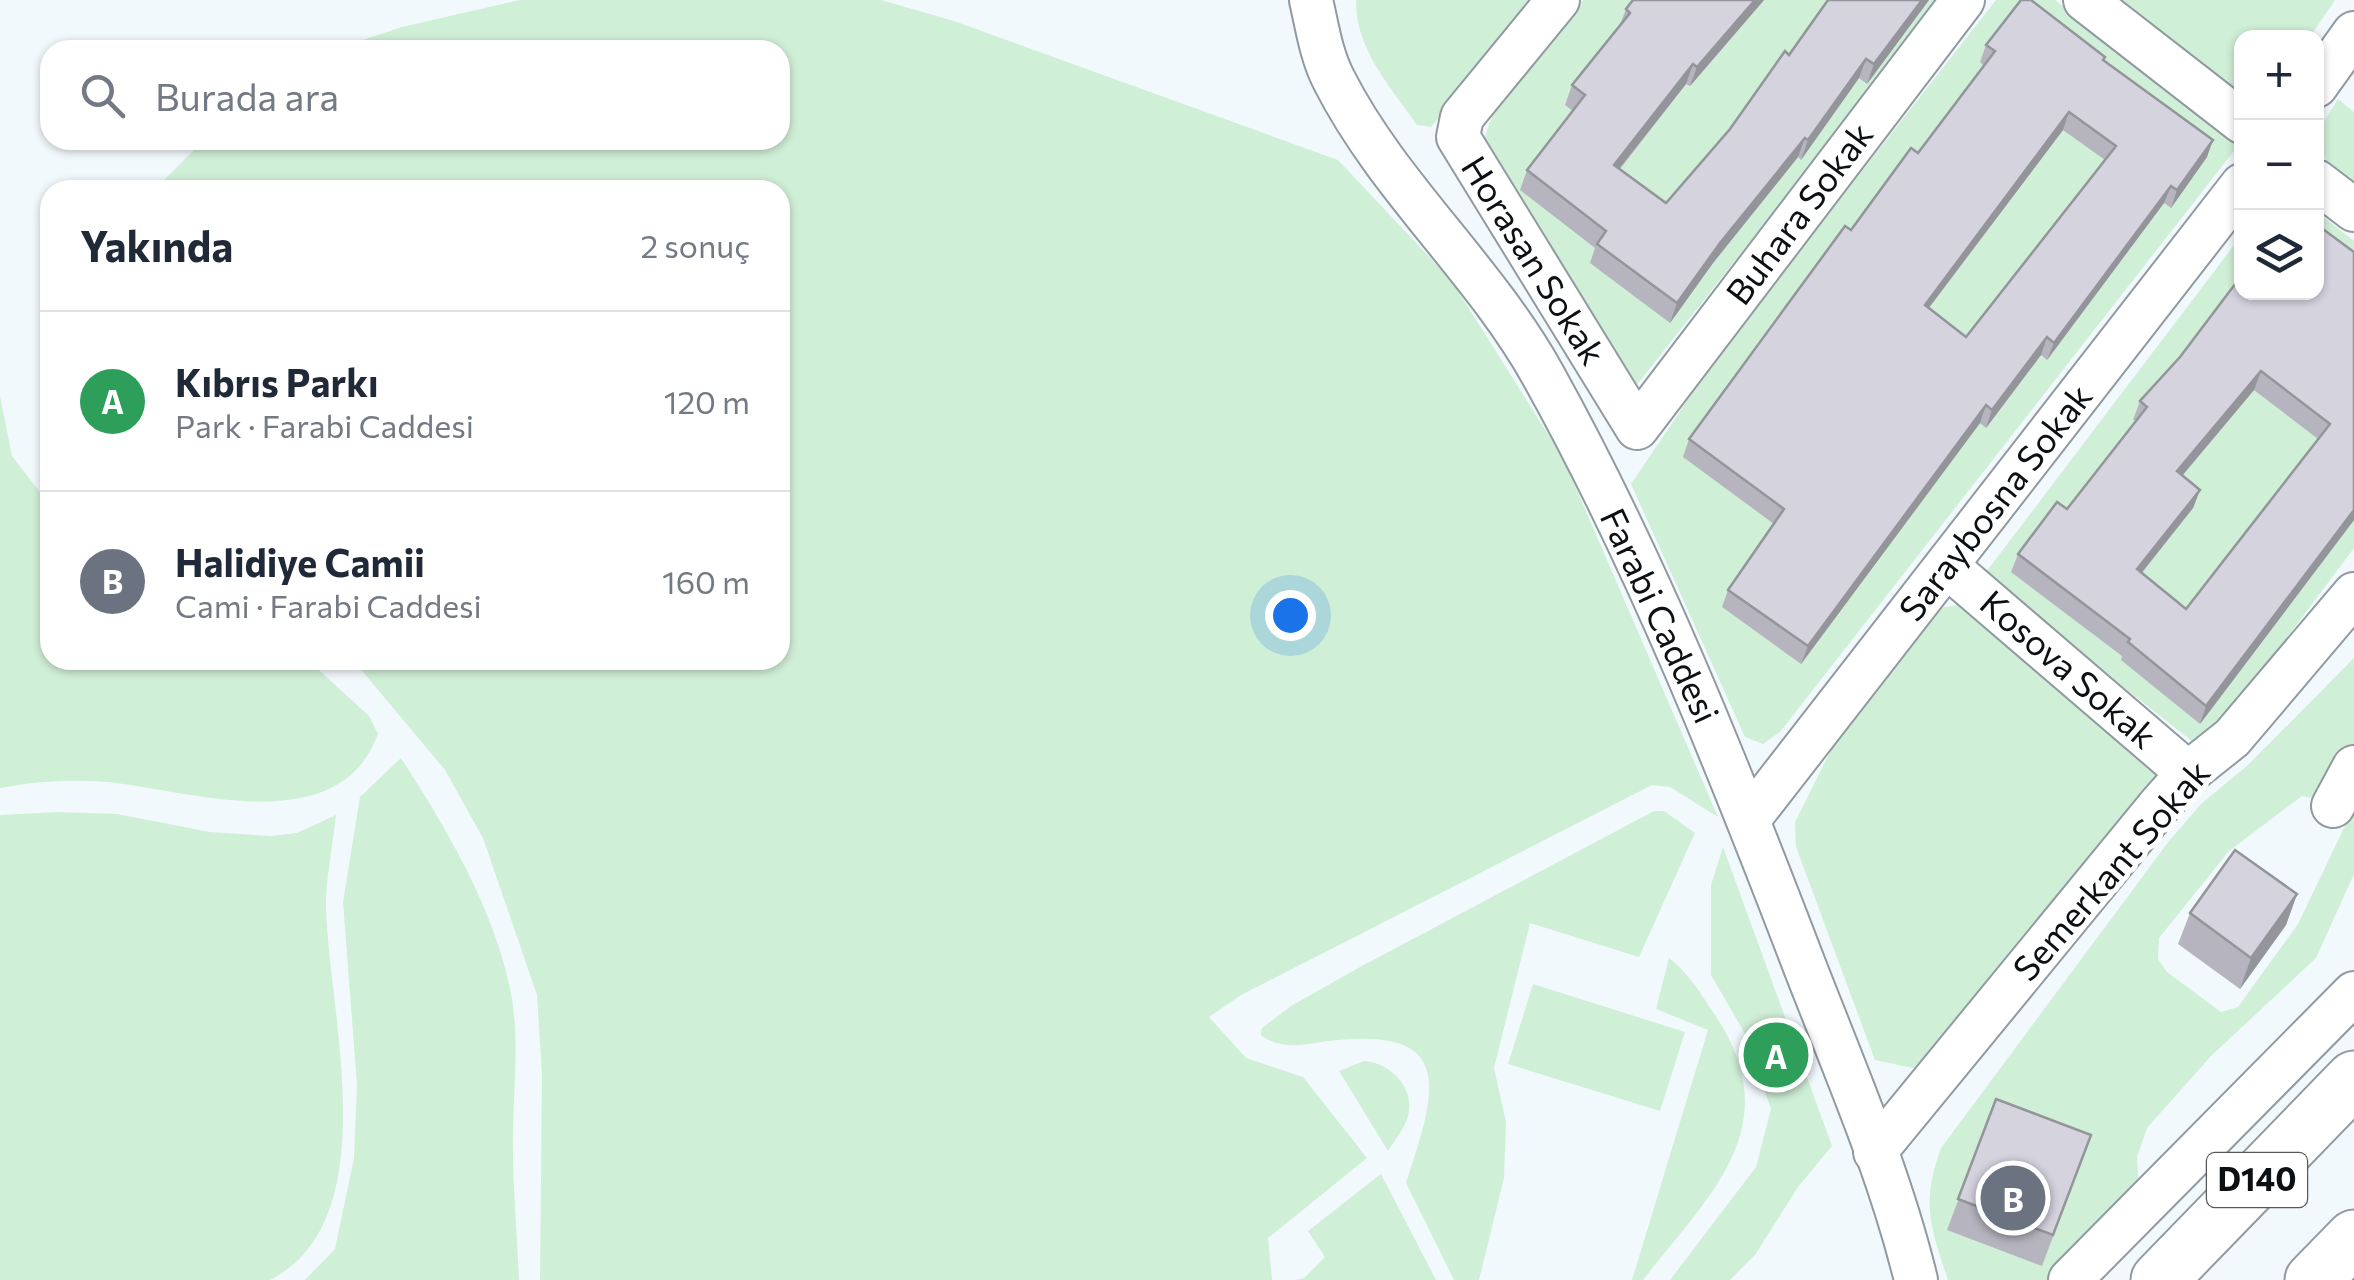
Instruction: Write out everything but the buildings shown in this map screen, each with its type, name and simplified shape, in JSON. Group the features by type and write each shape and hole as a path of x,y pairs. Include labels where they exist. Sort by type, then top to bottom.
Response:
{"highway":[{"name":"D140","path":"2159,1280 2354,1079"},
{"path":"2313,1280 2354,1238"}],"street":[{"name":"Farabi Caddesi","path":"1311,0 1332,76 1360,125 1512,326 1566,416 1657,603 1749,819 1875,1152 1916,1280"},
{"name":"Horasan Sokak","path":"1558,0 1462,116 1458,137 1637,428"},
{"name":"Buhara Sokak","path":"1637,428 1963,0"},
{"path":"2084,0 2239,120"},
{"path":"2324,75 2354,34"},
{"path":"2324,187 2354,210"},
{"name":"Saraybosna Sokak","path":"1749,819 2234,195"},
{"name":"Kosova Sokak","path":"1948,567 2188,773"},
{"name":"Semerkant Sokak","path":"1875,1152 2188,773 2232,738 2354,594"},
{"path":"2332,806 2354,767"},
{"path":"2070,1280 2354,993"}],"green space":[{"path":"520,0 881,0 954,21 1338,160 1451,280 1563,458 1718,817 1670,787 1652,785 1241,995 1209,1017 1246,1058 1303,1077 1367,1158 1268,1238 1272,1280 540,1280 542,1075 537,995 483,838 445,770 361,670 790,670 790,180 164,180 194,150 790,150 790,40 363,40"},
{"path":"1356,0 1539,0 1431,127 1417,125 1376,66 1361,35"},
{"path":"1583,0 1941,0 1636,386 1484,146 1496,108 1508,89"},
{"path":"1996,0 2055,0 2234,137 2234,151 1780,732 1763,744 1745,737 1631,484 1720,352"},
{"path":"2115,0 2335,0 2315,30 2234,30 2234,90"},
{"path":"2338,99 2354,112 2354,191 2324,154 2324,122"},
{"path":"2324,217 2354,241 2354,548 2210,740 2198,746 1983,576 2234,245 2234,300 2324,300"},
{"path":"0,396 12,456 40,492 40,670 319,670 369,716 378,734 359,767 331,788 297,799 220,799 94,781 40,782 0,788"},
{"path":"1957,605 2161,775 1924,1065 1913,1068 1875,1060 1796,847 1795,822 1846,720 1940,608"},
{"path":"2354,658 2354,746 2323,800 2302,796 2229,851 2159,938 2158,959 2167,972 2221,1012 2238,1007 2298,924 2354,807 2354,874 2316,958 2211,1056 2147,1128 2137,1157 2139,1193 2054,1280 1948,1280 1930,1214 1931,1184 1941,1148 2169,841 2202,803 2248,765"},
{"path":"401,758 468,873 505,967 515,1031 513,1147 519,1280 305,1280 335,1249 354,1158 357,1085 343,902 360,797"},
{"path":"1654,811 1664,811 1695,833 1639,957 1530,923 1494,1068 1506,1122 1504,1178 1479,1280 1454,1280 1406,1183 1429,1095 1428,1073 1419,1055 1400,1044 1371,1039 1285,1045 1261,1035 1262,1028 1291,1006 1360,967"},
{"path":"117,814 210,832 271,836 297,833 336,815 326,906 343,1110 340,1163 329,1211 306,1251 270,1280 0,1280 0,815"},
{"path":"1723,847 1832,1146 1798,1187 1755,1255 1730,1280 1670,1280 1756,1167 1771,1109 1744,1032 1711,975 1711,885"},
{"path":"1669,958 1701,994 1737,1057 1745,1093 1742,1127 1714,1189 1643,1280 1632,1280 1708,1030 1656,1009"},
{"path":"1533,984 1685,1032 1660,1111 1508,1064"},
{"path":"1364,1061 1391,1072 1408,1096 1406,1121 1388,1151 1339,1071"},
{"path":"1381,1174 1436,1280 1295,1280 1304,1278 1325,1257 1308,1231"}],"place":[{"name":"Kıbrıs Parkı","path":"1776,1055"},
{"name":"Halidiye Camii","path":"2013,1198"}]}
